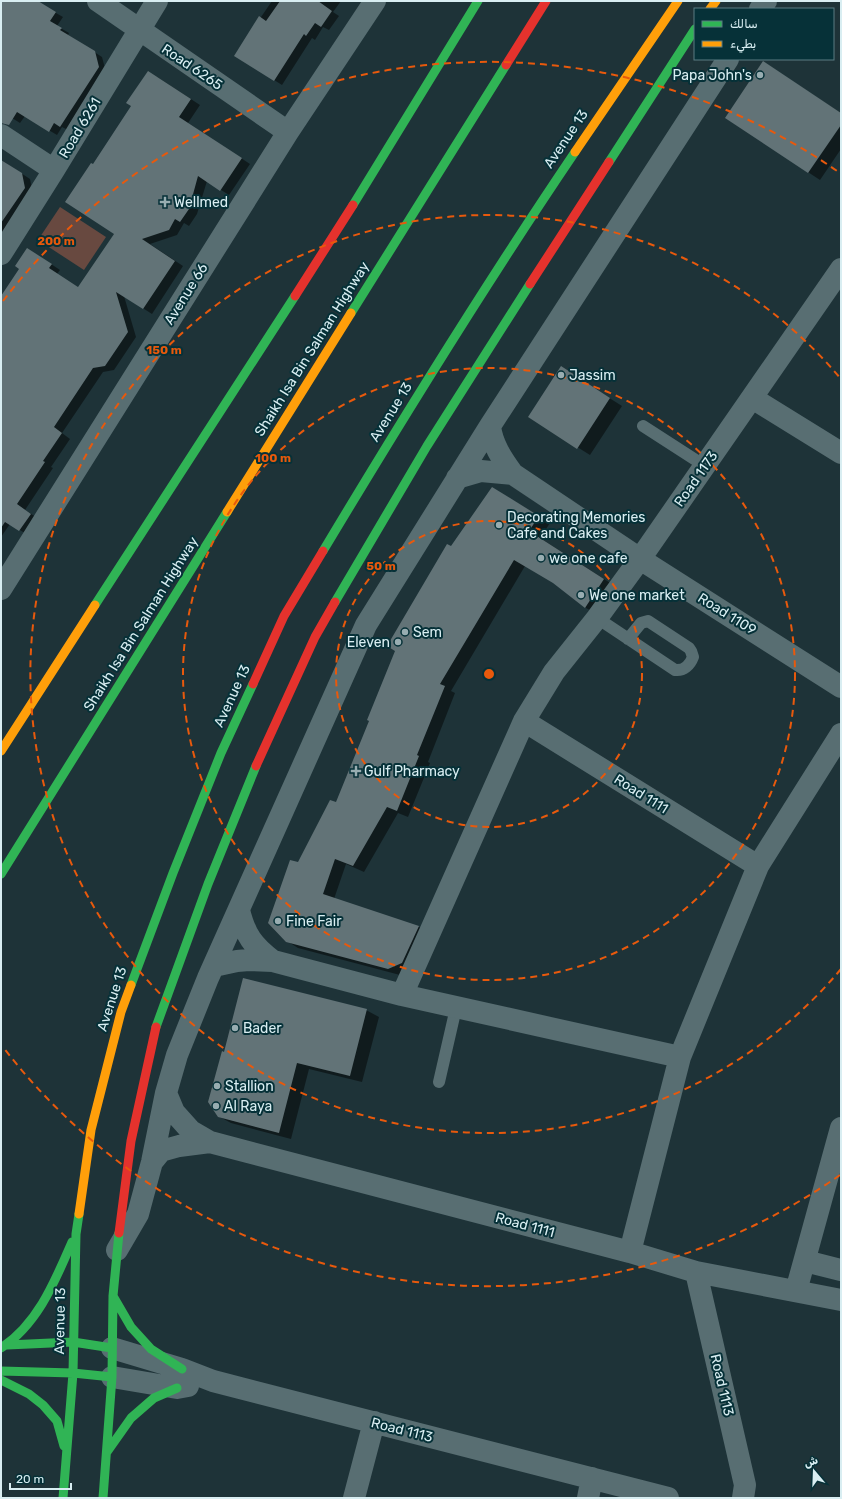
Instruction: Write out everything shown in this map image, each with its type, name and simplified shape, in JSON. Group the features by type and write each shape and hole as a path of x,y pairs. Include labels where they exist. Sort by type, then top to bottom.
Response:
{"main road":[{"path":"1,752 358,198 478,1"},
{"name":"Avenue 13","path":"63,1498 73,1373 76,1234 91,1130 121,1012 173,873 221,753 284,616 397,428 529,220 678,1"},
{"name":"Shaikh Isa Bin Salman Highway","path":"1,874 545,3"},
{"path":"103,1498 112,1377 113,1296 117,1250 131,1141 156,1025 208,884 253,772 315,637 427,446 679,51 694,30"},
{"path":"4,1346 31,1322 57,1276 76,1234"},
{"path":"107,1452 131,1418 179,1378 131,1327 113,1296"},
{"path":"4,1346 73,1342 112,1348"},
{"path":"1,1371 73,1373 112,1377"},
{"path":"1,1380 28,1394 43,1405 57,1421 67,1458"}],"street":[{"name":"Road 6265","path":"98,1 288,132"},
{"name":"Road 6261","path":"1,254 157,1"},
{"name":"Avenue 66","path":"1,589 288,132 375,1"},
{"path":"117,1250 138,1214 152,1162 166,1093 177,1054 214,966 366,625 490,426 727,60"},
{"path":"1,135 54,170"},
{"name":"Road 1173","path":"402,995 524,721 554,672 597,618 640,559 706,466 841,269"},
{"path":"752,398 841,453"},
{"name":"Road 1109","path":"490,426 491,438 503,460 513,474 640,559 841,687"},
{"name":"Road 1109","path":"457,478 481,471 513,474"},
{"name":"Road 1111","path":"524,721 758,866"},
{"path":"630,1252 680,1057 758,866 841,734"},
{"path":"239,910 243,926 250,940 260,952 273,961"},
{"path":"214,966 237,961 273,961 456,1008 680,1057"},
{"name":"Road 1111","path":"166,1093 174,1112 191,1131 210,1142 630,1252 696,1272 841,1300"},
{"path":"796,1291 841,1128"},
{"name":"Road 1111","path":"152,1162 161,1151 179,1146 210,1142"},
{"path":"805,1261 841,1270"},
{"name":"Road 1113","path":"696,1272 745,1485 743,1498"},
{"name":"Road 1113","path":"112,1348 179,1378"},
{"name":"Road 1113","path":"112,1377 179,1378 213,1381 374,1422 590,1488 668,1498"},
{"path":"354,1498 374,1422"}],"lane":[{"path":"643,426 706,466"},
{"path":"597,618 628,639 675,670 682,670 685,668 693,657 689,648 648,621 641,623 628,639"},
{"path":"439,1082 456,1008"}],"shaded area":[{"path":"60,207 106,237 84,270 38,240"}],"building":[{"path":"1,1 38,1 56,12 50,21 62,28 60,30 95,51 99,67 60,127 54,123 49,132 17,112 9,125 1,123"},
{"path":"280,1 318,1 332,11 321,27 315,23 306,36 304,34 274,81 234,56 259,16 266,21"},
{"path":"763,61 841,113 841,125 808,173 725,118"},
{"path":"148,71 191,99 179,117 242,158 220,191 198,176 189,209 180,222 175,219 169,230 142,239 175,261 143,309 116,292 128,332 105,366 93,368 54,427 62,433 17,504 31,514 19,531 5,522 1,528 1,296 19,269 15,266 27,248 52,264 49,268 78,287 114,234 65,202 91,163 93,164 131,106 126,103"},
{"path":"1,160 22,173 25,188 1,223"},
{"path":"561,366 610,398 577,449 528,417"},
{"path":"492,487 539,516 529,531 604,579 585,608 553,583 514,560 440,684 445,686 417,755 419,756 397,811 387,807 353,866 335,859 323,894 419,926 402,963 388,969 286,942 268,923 290,860 298,862 330,800 336,802 369,721 367,720 395,651 387,646 447,544 451,546"},
{"path":"243,978 367,1009 350,1076 297,1063 279,1133 218,1117 208,1102 222,1051 224,1052"}],"traffic: fast":[{"path":"353,205 478,1"},
{"path":"609,162 694,31"},
{"path":"351,313 506,65"},
{"path":"323,551 446,350 575,152"},
{"path":"335,602 427,446 530,284"},
{"path":"95,605 295,296"},
{"path":"1,874 227,512"},
{"path":"131,985 173,873 221,753 253,684"},
{"path":"156,1027 208,884 256,766"},
{"path":"63,1498 73,1373 76,1234 79,1214"},
{"path":"103,1498 112,1377 113,1296 119,1233"},
{"path":"1,1348 25,1327 44,1301 72,1242"},
{"path":"113,1296 131,1327 151,1349 182,1369"},
{"path":"7,1345 73,1342 112,1348"},
{"path":"1,1371 73,1373 112,1377"},
{"path":"1,1380 29,1394 43,1405 57,1421 64,1446"},
{"path":"107,1452 131,1418 154,1398 177,1388"}],"traffic: slow":[{"path":"575,152 678,1"},
{"path":"711,8 716,1"},
{"path":"227,512 351,313"},
{"path":"1,751 95,605"},
{"path":"79,1214 91,1130 121,1012 131,985"}],"traffic: jam":[{"path":"506,65 546,1"},
{"path":"530,284 609,162"},
{"path":"295,296 353,205"},
{"path":"253,684 284,616 323,551"},
{"path":"256,766 315,637 335,602"},
{"path":"119,1233 131,1141 156,1027"}],"place":[{"name":"Papa John's","path":"760,75"},
{"name":"Wellmed","path":"165,202"},
{"name":"Jassim","path":"561,375"},
{"name":"Decorating Memories Cafe and Cakes","path":"499,525"},
{"name":"we one cafe","path":"541,558"},
{"name":"We one market","path":"581,595"},
{"name":"Sem","path":"405,632"},
{"name":"Eleven","path":"398,642"},
{"name":"Gulf Pharmacy","path":"356,771"},
{"name":"Fine Fair","path":"278,921"},
{"name":"Bader","path":"235,1028"},
{"name":"Stallion","path":"217,1086"},
{"name":"Al Raya","path":"216,1106"}]}
